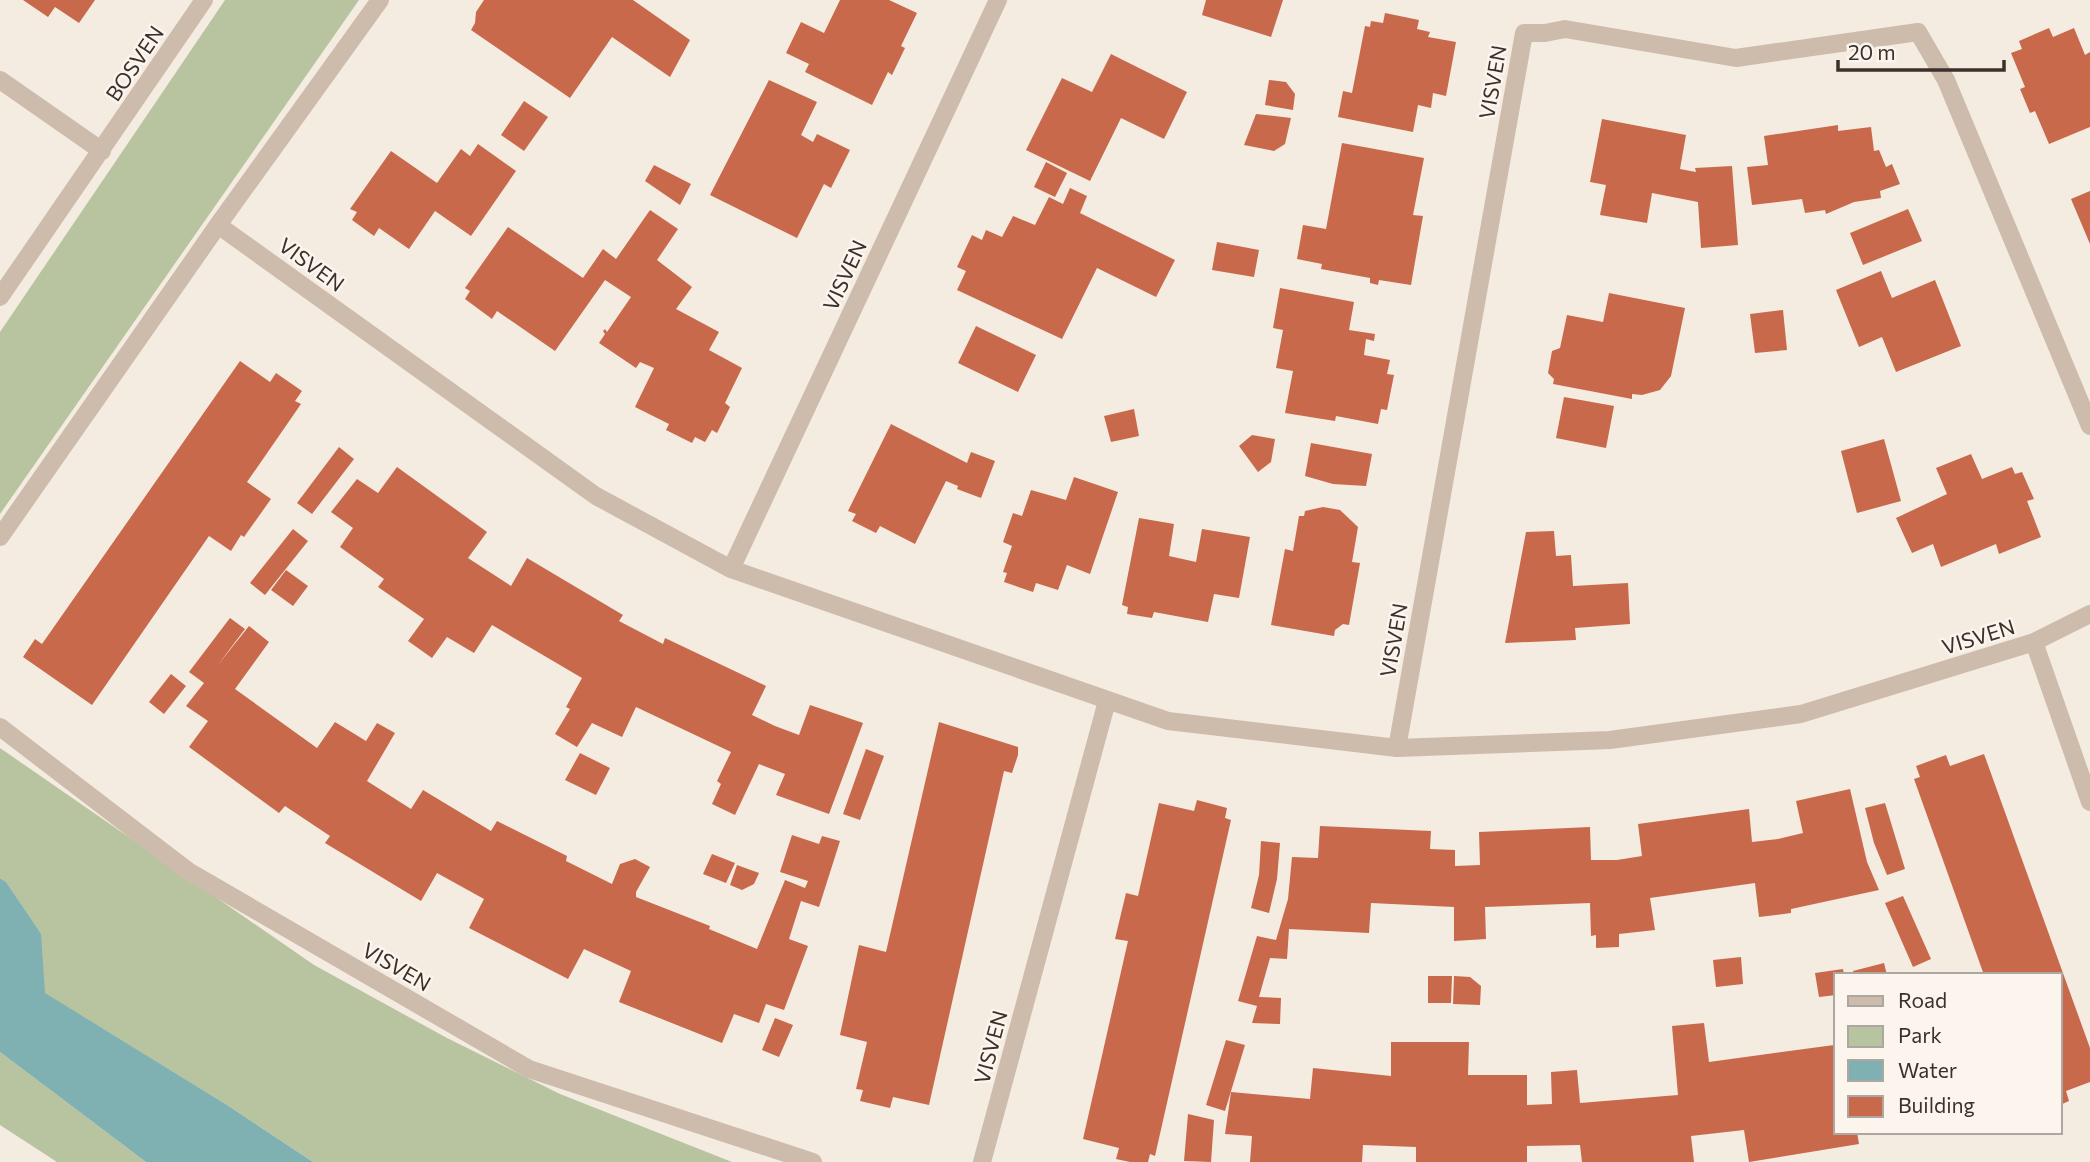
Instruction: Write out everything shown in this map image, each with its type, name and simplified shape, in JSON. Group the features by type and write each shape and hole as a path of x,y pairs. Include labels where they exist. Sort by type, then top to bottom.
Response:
{"street":[{"name":"BOSVEN","path":"0,297 204,0"},
{"path":"0,537 218,225 380,0"},
{"name":"VISVEN","path":"731,569 999,0"},
{"name":"VISVEN","path":"1397,748 1524,33 1566,29 1736,58 1919,32 1946,80 2090,426"},
{"path":"0,80 102,151"},
{"name":"VISVEN","path":"218,225 596,496 731,569 1168,721 1397,748 1610,740 1801,714 2034,642 2090,614"},
{"name":"VISVEN","path":"2034,642 2090,802"},
{"name":"VISVEN","path":"982,1162 1107,701"},
{"name":"VISVEN","path":"0,727 188,871 529,1069 813,1162"}],"green space":[{"path":"225,0 359,0 0,514 0,332"},
{"path":"0,748 314,965 447,1038 560,1094 732,1162 313,1162 227,1105 44,993 40,934 6,882 0,878"},
{"path":"0,1052 146,1162 57,1162 0,1125"}],"water":[{"path":"0,878 6,882 41,934 45,993 227,1105 313,1162 146,1162 0,1052"}],"building":[{"path":"23,0 95,0 79,23 55,7 48,17"},
{"path":"484,0 633,0 690,40 670,77 612,37 570,98 471,30 476,12"},
{"path":"840,0 889,0 917,13 901,46 905,48 892,75 888,72 872,105 805,72 809,64 786,53 801,22 824,33"},
{"path":"1206,0 1283,0 1271,37 1202,15"},
{"path":"1385,13 1419,20 1417,29 1430,32 1428,37 1456,42 1446,96 1433,93 1431,108 1418,105 1413,132 1338,117 1343,91 1352,93 1365,26 1370,27 1371,21 1383,23"},
{"path":"2049,28 2053,37 2074,28 2085,55 2090,52 2090,127 2049,144 2035,111 2030,113 2020,89 2025,87 2011,53 2022,49 2019,41"},
{"path":"1111,54 1187,92 1164,139 1121,118 1090,181 1026,150 1062,78 1092,92"},
{"path":"769,80 817,102 801,135 813,142 817,134 850,150 831,188 824,184 797,238 710,195"},
{"path":"1269,80 1286,82 1295,94 1293,110 1265,105"},
{"path":"524,101 548,117 524,151 501,135"},
{"path":"1256,114 1291,118 1285,144 1274,151 1244,145"},
{"path":"1602,119 1686,135 1680,169 1696,172 1695,168 1732,166 1738,245 1701,248 1698,202 1652,193 1647,223 1600,215 1606,185 1590,182"},
{"path":"1838,125 1838,131 1871,127 1874,151 1879,150 1886,167 1892,164 1900,184 1880,191 1881,198 1854,202 1826,214 1825,210 1805,213 1802,199 1752,205 1747,167 1768,165 1764,136"},
{"path":"1342,143 1424,158 1413,215 1423,216 1411,285 1379,280 1378,285 1370,283 1370,278 1321,269 1322,264 1297,259 1303,225 1326,229"},
{"path":"478,144 516,171 471,236 435,211 409,249 379,228 374,236 352,220 357,212 350,209 391,151 437,183 461,149 470,156"},
{"path":"1046,162 1067,173 1055,197 1034,187"},
{"path":"654,165 691,184 680,205 645,181"},
{"path":"1070,188 1087,196 1080,213 1175,260 1156,297 1097,268 1062,339 957,290 966,271 957,267 972,235 982,240 986,230 1002,237 1013,216 1035,225 1049,197 1063,204"},
{"path":"2090,191 2090,244 2071,199"},
{"path":"1908,209 1922,241 1863,265 1850,233"},
{"path":"650,210 678,229 657,260 692,287 676,309 719,332 709,350 742,368 725,403 730,407 717,433 712,430 705,442 695,437 692,443 666,430 669,424 635,407 654,368 640,362 636,368 599,343 605,334 603,331 605,329 607,332 631,297 605,280 555,351 497,311 492,319 465,299 470,291 465,288 508,227 583,278 603,249 616,259"},
{"path":"1217,242 1259,250 1254,277 1212,270"},
{"path":"1881,271 1892,298 1935,280 1961,346 1896,372 1882,337 1859,347 1836,290"},
{"path":"1280,288 1354,302 1349,330 1375,334 1374,341 1366,339 1364,355 1390,360 1387,374 1394,375 1387,410 1381,409 1378,424 1336,416 1335,421 1285,413 1293,371 1276,368 1283,330 1273,328"},
{"path":"1609,293 1685,308 1671,376 1660,390 1642,395 1632,394 1632,399 1553,384 1554,379 1548,373 1552,351 1560,348 1567,315 1603,322"},
{"path":"1783,310 1787,350 1755,353 1750,314"},
{"path":"976,326 1036,355 1018,392 958,363"},
{"path":"240,361 270,382 276,373 302,391 295,401 301,404 247,482 271,499 231,551 209,536 92,705 23,657 35,639 42,644"},
{"path":"1564,397 1614,406 1606,448 1556,438"},
{"path":"1134,409 1139,436 1111,442 1104,416"},
{"path":"891,424 967,463 971,452 995,461 981,498 957,489 958,486 946,481 915,544 880,526 876,533 852,521 856,514 848,511"},
{"path":"1252,435 1275,439 1271,462 1258,472 1239,446"},
{"path":"1884,439 1901,501 1857,513 1841,451"},
{"path":"1311,443 1372,454 1366,486 1333,484 1305,476"},
{"path":"339,447 354,459 312,514 297,503"},
{"path":"1971,454 1982,479 2012,467 2015,474 2022,472 2034,499 2027,501 2041,537 1999,554 1996,544 1941,567 1933,544 1912,553 1896,518 1947,494 1936,468"},
{"path":"397,467 487,532 468,558 511,586 527,558 623,615 619,621 663,644 665,638 766,686 752,715 775,726 799,735 810,705 863,723 829,814 776,795 785,774 759,764 735,815 712,804 721,784 717,781 731,752 636,707 622,737 592,723 577,747 555,734 570,709 566,707 582,678 492,625 474,653 447,637 432,658 408,641 424,619 378,587 384,579 340,547 353,528 331,512 357,479 378,493"},
{"path":"1074,477 1118,492 1090,574 1067,565 1058,590 1036,583 1033,592 1004,582 1007,573 1003,572 1012,546 1003,542 1013,513 1022,516 1031,490 1066,500"},
{"path":"1323,507 1340,510 1358,527 1352,562 1360,563 1349,625 1343,624 1335,630 1334,636 1271,625 1285,549 1293,551 1299,516 1304,516 1305,511"},
{"path":"1139,518 1174,524 1169,556 1196,562 1202,529 1250,537 1239,598 1214,594 1208,622 1154,612 1152,618 1127,614 1128,607 1122,605"},
{"path":"293,529 308,541 265,595 250,583"},
{"path":"1554,531 1556,556 1571,555 1573,586 1628,583 1630,624 1575,628 1576,640 1505,643 1526,532"},
{"path":"286,570 308,586 293,606 271,590"},
{"path":"230,618 245,629 217,666 249,626 269,642 235,689 317,748 335,722 366,741 377,723 395,733 367,781 411,809 423,790 491,831 497,821 567,856 566,861 612,884 620,864 635,859 650,867 636,892 636,897 710,926 709,929 757,949 785,880 805,888 808,881 780,872 792,835 819,844 822,836 840,841 819,907 801,901 789,939 808,946 784,1010 766,1004 759,1023 734,1014 722,1043 619,1002 631,971 584,949 568,979 469,928 484,899 437,873 421,901 325,843 330,836 285,806 279,813 189,747 208,721 186,706 204,683 189,672"},
{"path":"171,674 186,686 164,714 149,702"},
{"path":"939,722 1018,747 1018,755 1012,773 1004,771 929,1105 893,1097 890,1108 860,1101 863,1090 856,1089 867,1042 840,1035 859,945 886,952"},
{"path":"866,749 884,756 860,820 843,814"},
{"path":"580,753 610,768 596,795 565,780"},
{"path":"1984,754 2090,1048 2090,1082 2066,1091 2069,1101 2062,1104 2062,973 1983,973 1914,779 1920,777 1916,766 1946,755 1950,766"},
{"path":"1850,789 1867,862 1879,890 1791,909 1791,913 1759,917 1755,883 1650,898 1655,930 1619,934 1619,947 1596,948 1596,935 1591,936 1590,903 1485,907 1486,939 1454,941 1454,907 1371,903 1369,933 1289,929 1287,959 1270,958 1259,997 1281,998 1280,1024 1252,1023 1257,1006 1238,1001 1257,936 1276,940 1288,899 1292,857 1318,858 1320,826 1431,831 1430,849 1455,850 1455,866 1480,865 1479,832 1590,827 1591,860 1617,860 1642,856 1638,824 1749,809 1752,842 1803,833 1796,801"},
{"path":"1197,800 1227,808 1225,818 1231,820 1155,1156 1150,1154 1148,1162 1130,1162 1116,1159 1119,1148 1083,1139 1128,941 1115,939 1126,893 1138,896 1159,803 1194,811"},
{"path":"1885,803 1905,869 1887,875 1874,843 1865,808"},
{"path":"1261,841 1280,843 1277,879 1269,913 1251,908 1259,875"},
{"path":"712,854 735,863 726,883 703,874"},
{"path":"737,865 759,873 754,884 742,890 730,885"},
{"path":"1903,896 1931,959 1913,967 1885,903"},
{"path":"1741,957 1743,984 1716,987 1713,960"},
{"path":"1884,963 1886,973 1853,973"},
{"path":"1843,969 1844,973 1834,973 1834,995 1819,997 1815,973"},
{"path":"1428,976 1452,976 1451,1003 1428,1003"},
{"path":"1454,976 1470,977 1481,986 1480,1005 1453,1004"},
{"path":"775,1018 793,1025 779,1057 762,1050"},
{"path":"1704,1023 1709,1062 1834,1045 1834,1134 1857,1134 1859,1144 1749,1162 1744,1130 1691,1136 1694,1162 1582,1162 1580,1145 1527,1146 1527,1162 1416,1162 1416,1147 1363,1145 1362,1162 1250,1162 1252,1136 1225,1134 1231,1092 1310,1099 1313,1068 1391,1076 1391,1042 1469,1042 1468,1075 1527,1075 1527,1105 1552,1104 1551,1072 1577,1070 1580,1103 1678,1095 1672,1026"},
{"path":"1226,1040 1245,1045 1225,1111 1206,1105"},
{"path":"1188,1114 1214,1120 1211,1162 1184,1161"}]}
